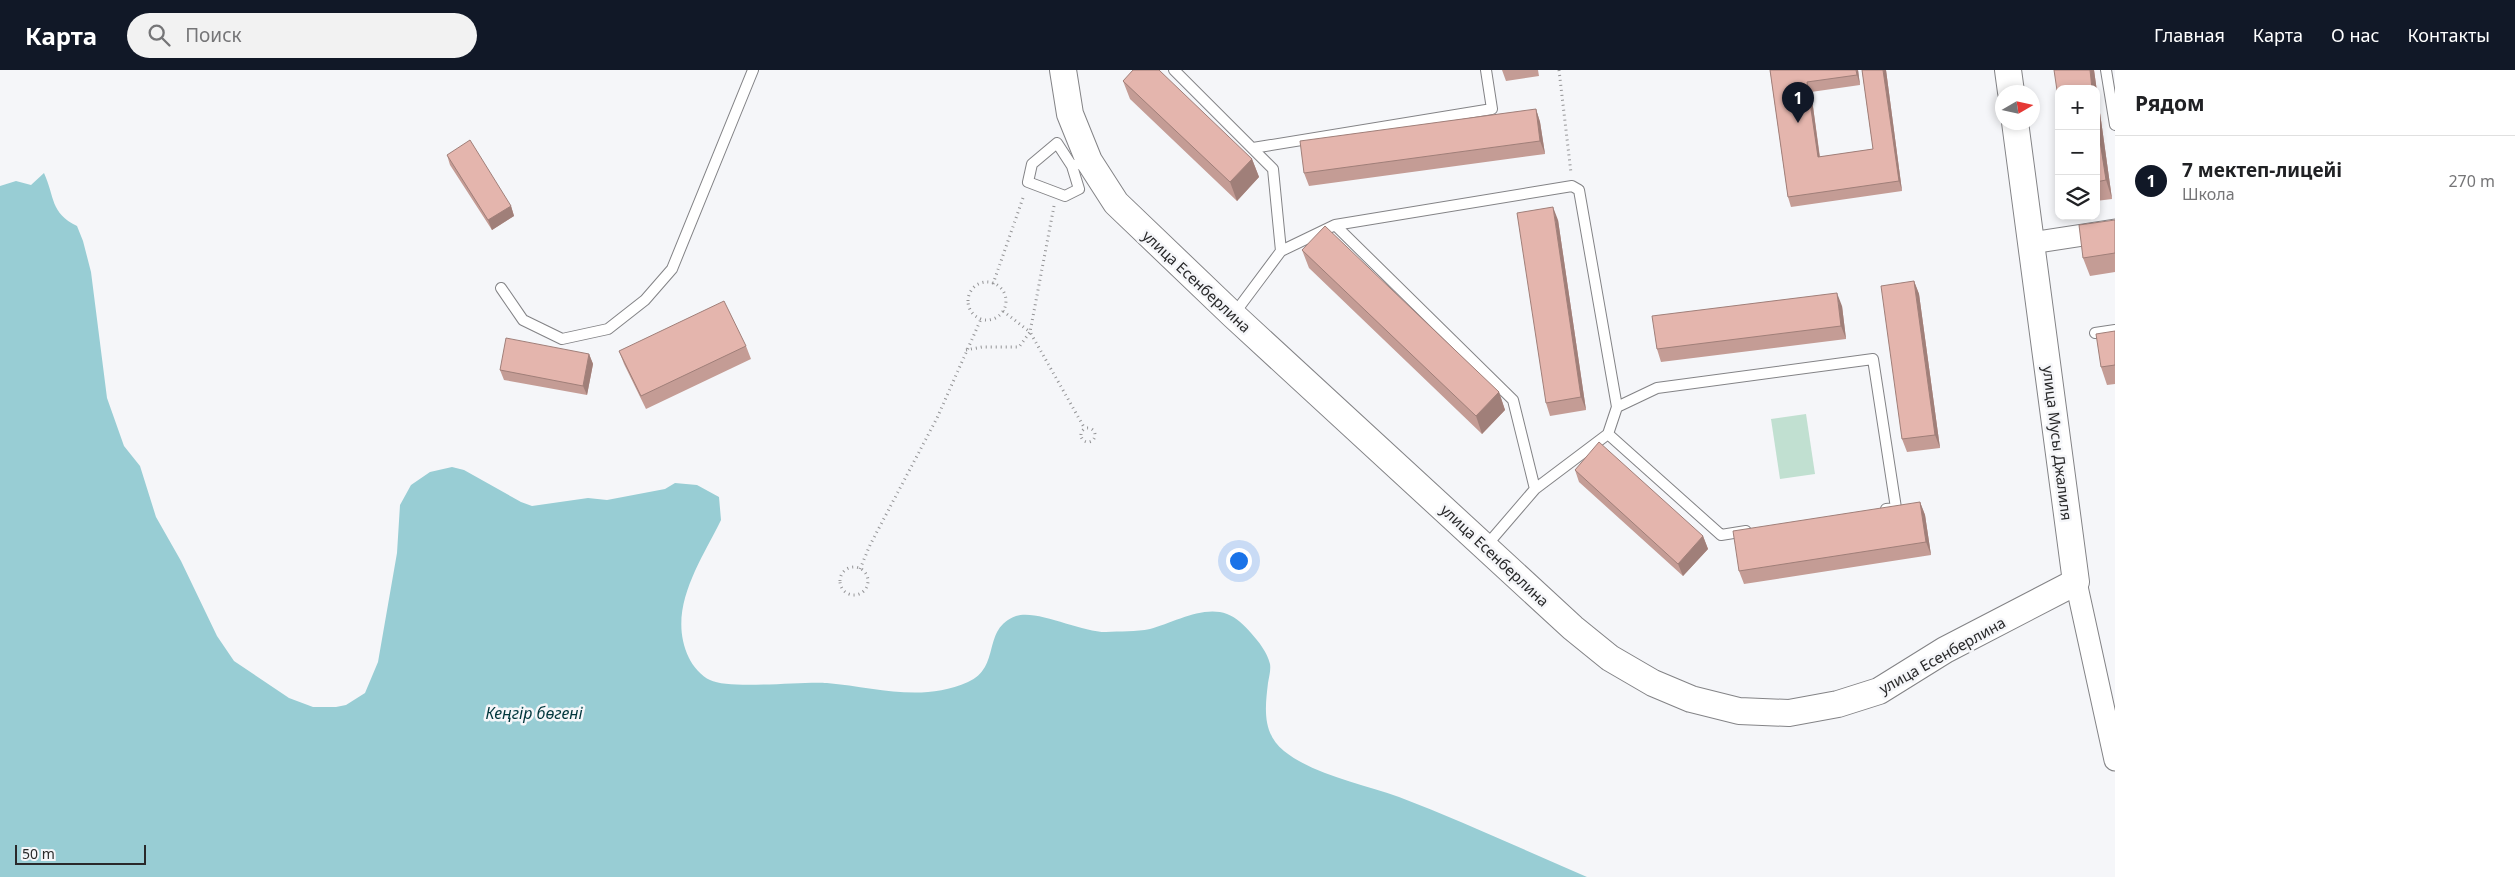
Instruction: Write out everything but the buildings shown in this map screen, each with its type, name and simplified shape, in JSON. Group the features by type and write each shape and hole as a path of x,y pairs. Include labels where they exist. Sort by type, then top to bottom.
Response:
{"street":[{"name":"улица Есенберлина","path":"1063,70 1080,164 1116,203 1233,315 1573,628 1610,658 1653,683 1691,699 1739,711 1788,713 1838,704 1879,691 1945,650 2076,582"},
{"path":"2008,70 2010,85"},
{"name":"улица Мусы Джалиля","path":"2016,130 2076,582 2115,760"},
{"path":"2032,243 2115,230"}],"lane":[{"path":"501,288 523,320 562,339 608,329 645,300 672,269 752,70"},
{"path":"1174,70 1273,169 1281,251"},
{"path":"1252,148 1492,109 1486,70"},
{"path":"2106,70 2115,125"},
{"path":"1057,143 1080,164 1078,189 1065,196 1028,182 1032,164 1057,143"},
{"path":"1233,315 1281,251 1335,225 1572,186 1579,190 1617,407 1608,434 1535,490 1486,546"},
{"path":"1335,225 1513,400 1535,490"},
{"path":"2095,333 2115,330"},
{"path":"1617,407 1656,388 1873,359 1896,508 1877,511"},
{"path":"1608,434 1721,535 1760,529"}],"path":[{"path":"1559,70 1572,186"},
{"path":"993,284 1028,182"},
{"path":"966,350 982,346 1019,347 1030,332 1056,193"},
{"path":"979,284 993,284 1004,295 1006,300 1002,312 993,319 981,319 971,312 968,299 970,293 979,284"},
{"path":"1002,312 1030,332 1085,429"},
{"path":"860,569 870,545 937,418 981,319"},
{"path":"1090,428 1095,433 1095,437 1090,442 1082,439 1080,434 1085,429 1090,428"},
{"path":"848,568 860,569 868,577 868,586 858,595 849,595 840,584 842,575 848,568"}],"green space":[{"path":"1806,414 1815,474 1780,479 1771,419"}],"water":[{"name":"Кеңгір бөгені","path":"44,173 54,204 62,216 77,226 83,241 91,272 107,398 124,446 140,466 156,517 181,561 217,636 234,661 289,698 313,707 336,707 346,705 365,693 378,662 397,553 400,505 411,485 430,472 452,467 464,470 521,502 532,506 588,498 607,500 665,489 675,483 697,485 719,497 721,520 688,587 681,622 683,640 692,664 710,680 720,683 749,685 827,683 898,692 933,692 968,682 978,675 985,667 999,630 1005,622 1016,616 1025,615 1047,618 1084,629 1106,632 1150,629 1198,613 1218,612 1227,614 1249,630 1267,655 1270,664 1266,702 1268,728 1277,744 1284,751 1324,773 1423,806 1587,877 0,877 0,186 16,181 31,185"}],"place":[{"name":"7 мектеп-лицейі","path":"1798,123"}]}
